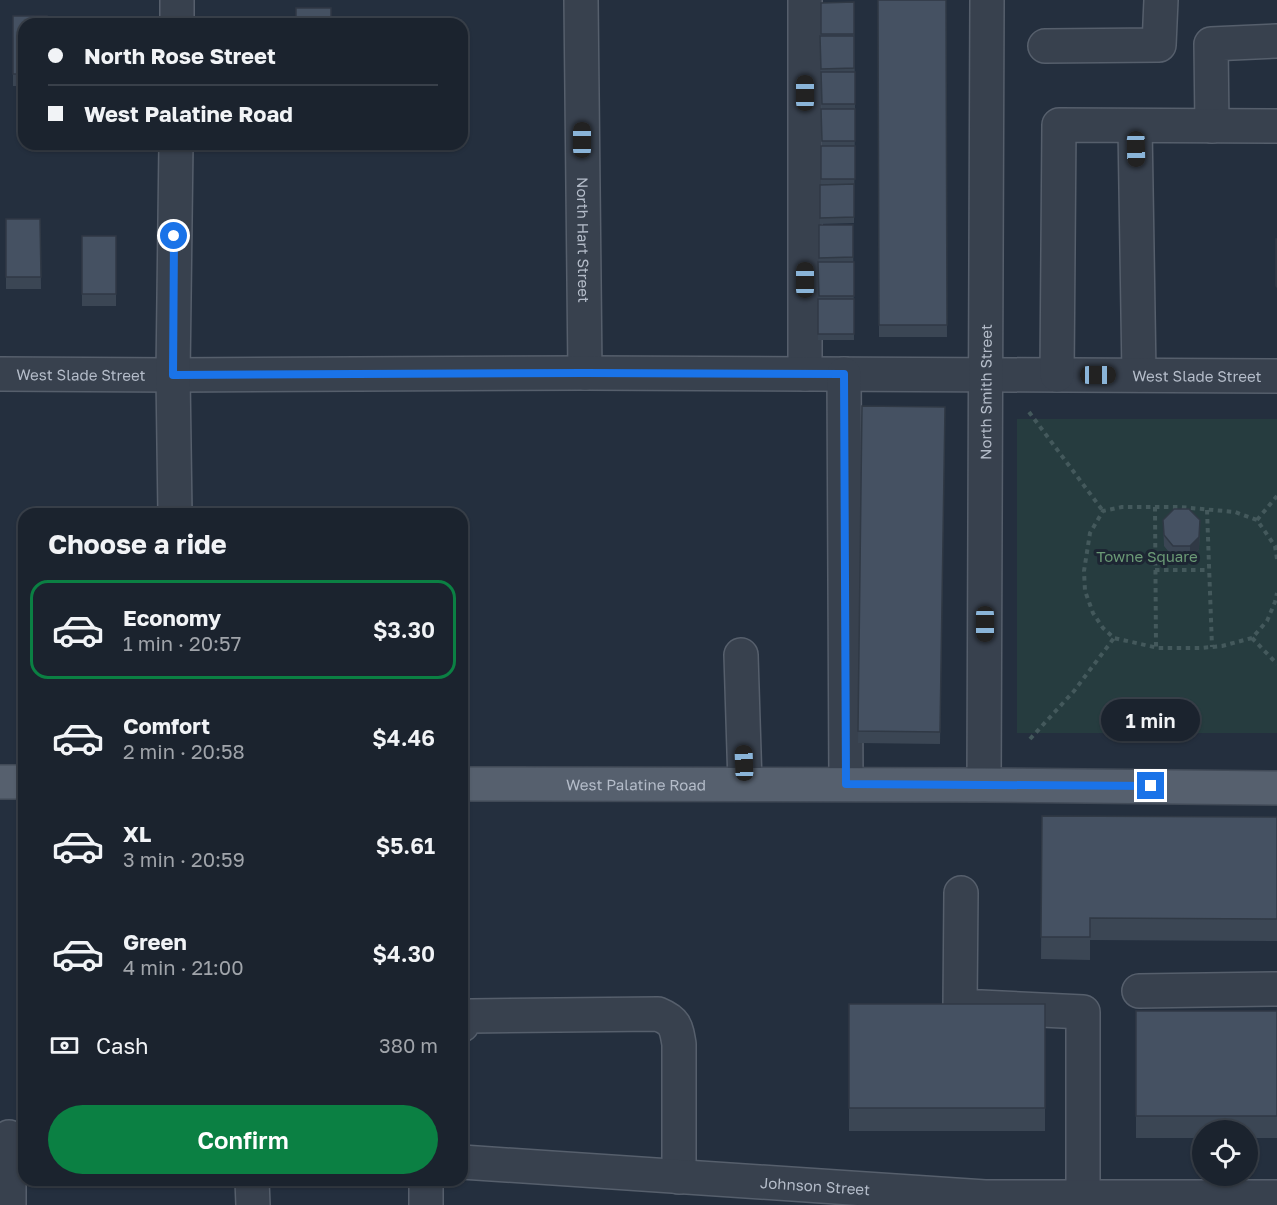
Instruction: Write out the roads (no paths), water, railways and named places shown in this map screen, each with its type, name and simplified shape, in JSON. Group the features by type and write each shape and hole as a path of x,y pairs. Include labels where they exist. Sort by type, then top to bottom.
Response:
{"main road":[{"path":"0,782 18,782"},
{"name":"West Palatine Road","path":"468,784 846,784 1277,788"}],"street":[{"path":"177,0 177,18"},
{"name":"North Hart Street","path":"580,0 585,373"},
{"path":"805,0 805,374"},
{"name":"North Smith Street","path":"984,785 987,0"},
{"path":"1045,46 1159,45 1161,0"},
{"path":"1212,126 1211,44 1277,41"},
{"path":"1057,375 1059,125 1277,126"},
{"path":"1135,126 1139,375"},
{"path":"175,508 173,375 176,150"},
{"name":"West Slade Street","path":"0,374 585,373 1277,376"},
{"path":"844,374 846,784"},
{"path":"741,655 745,784"},
{"path":"960,892 960,1006 1083,1012 1083,1197"},
{"path":"1139,991 1277,989"},
{"path":"468,1018 471,1016 658,1014 670,1019 676,1028 679,1044 679,1177"},
{"path":"9,1205 11,1137"},
{"name":"Johnson Street","path":"468,1162 985,1201 1083,1197 1197,1201 1277,1197"},
{"path":"252,1186 253,1205"},
{"path":"426,1186 426,1205"}],"park label":[{"name":"Towne Square","path":"1147,556"}]}
